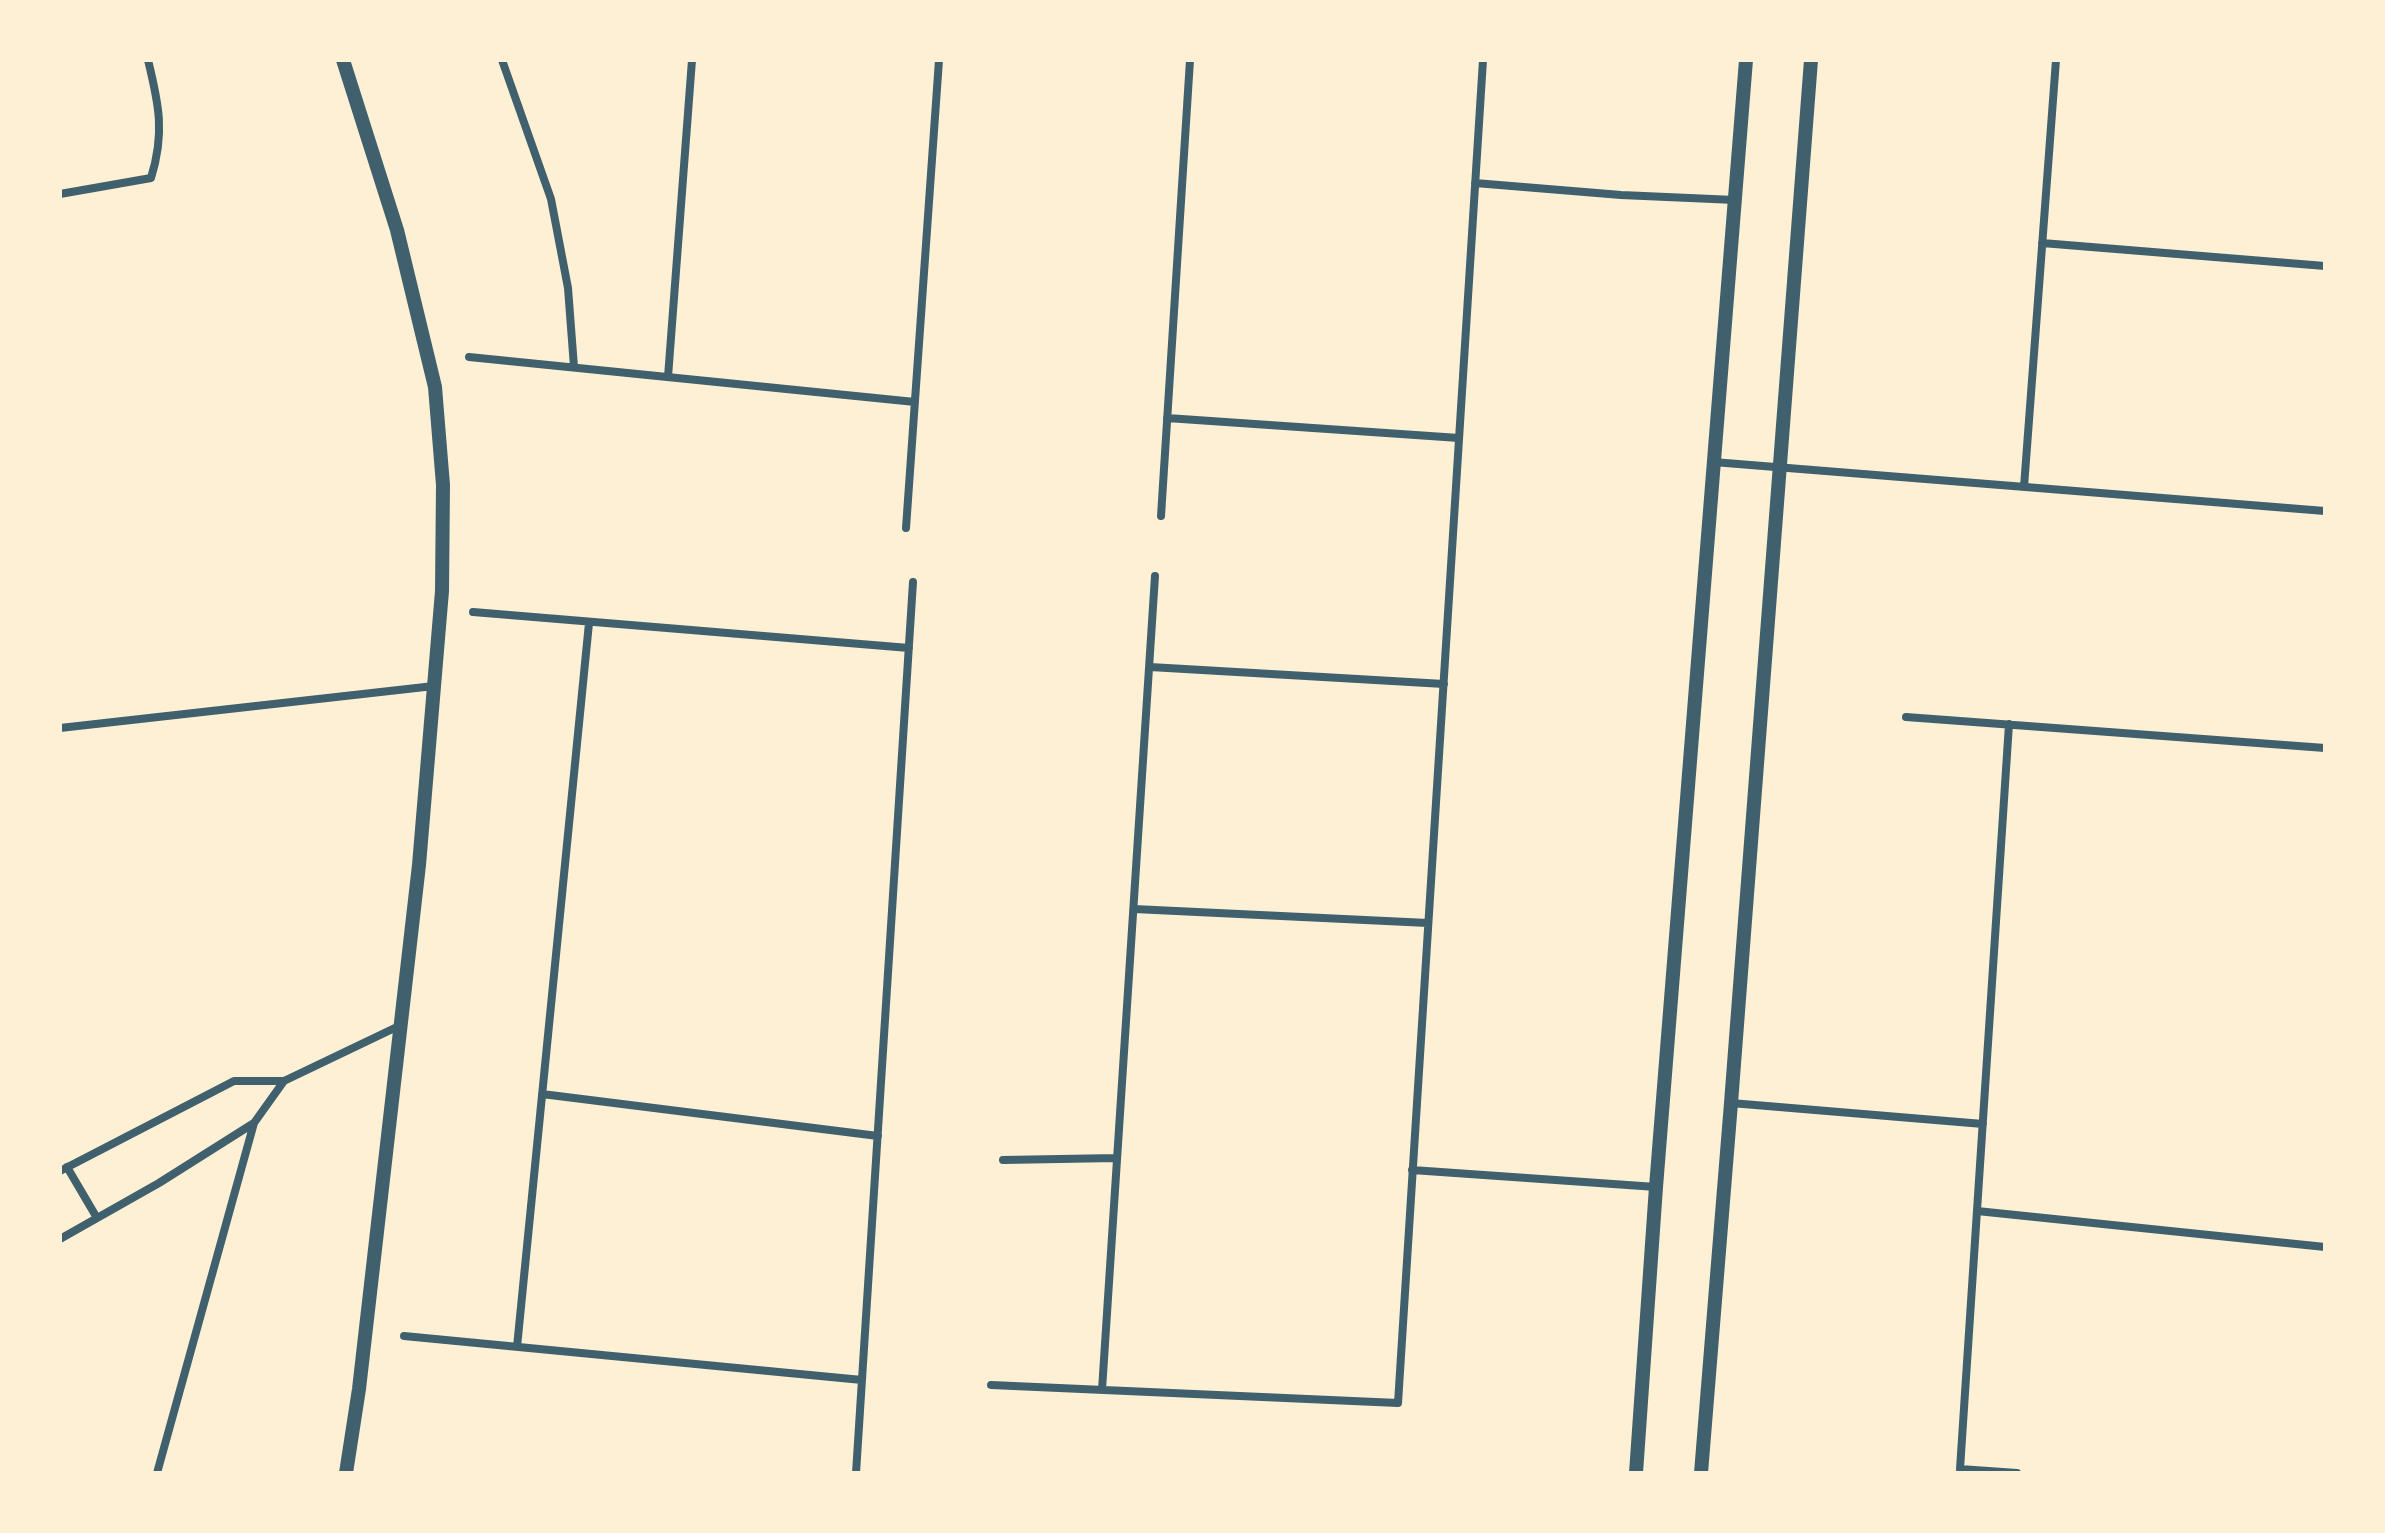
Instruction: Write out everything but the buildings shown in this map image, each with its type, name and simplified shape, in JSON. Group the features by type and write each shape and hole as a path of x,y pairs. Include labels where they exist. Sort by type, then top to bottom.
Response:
{"street":[{"path":"60,194 151,178 159,151 159,105 148,60"},
{"path":"343,60 397,230 435,387 443,485 442,591 419,865 359,1389 346,1473"},
{"path":"502,60 551,199 568,288 574,367"},
{"path":"668,377 692,60"},
{"path":"906,528 939,60"},
{"path":"1161,516 1190,60"},
{"path":"991,1385 1398,1403 1483,60"},
{"path":"1636,1473 1746,60"},
{"path":"1701,1473 1811,60"},
{"path":"2024,487 2056,60"},
{"path":"1475,183 1621,195 1735,200"},
{"path":"2042,243 2325,266"},
{"path":"469,357 915,402"},
{"path":"1167,418 1459,438"},
{"path":"1713,462 2325,511"},
{"path":"1102,1390 1155,576"},
{"path":"856,1473 913,582"},
{"path":"473,612 909,648"},
{"path":"517,1347 589,623"},
{"path":"1150,667 1444,684"},
{"path":"60,728 434,686"},
{"path":"1906,717 2325,748"},
{"path":"2009,724 1960,1469 2017,1473"},
{"path":"1134,909 1428,923"},
{"path":"97,1218 64,1169 234,1081 284,1081 402,1024"},
{"path":"157,1473 254,1123 284,1081"},
{"path":"542,1094 878,1136"},
{"path":"1731,1103 1983,1124"},
{"path":"60,1239 159,1183 254,1123"},
{"path":"1003,1160 1116,1158"},
{"path":"1412,1170 1656,1187"},
{"path":"1977,1211 2325,1247"},
{"path":"404,1336 862,1380"}]}
